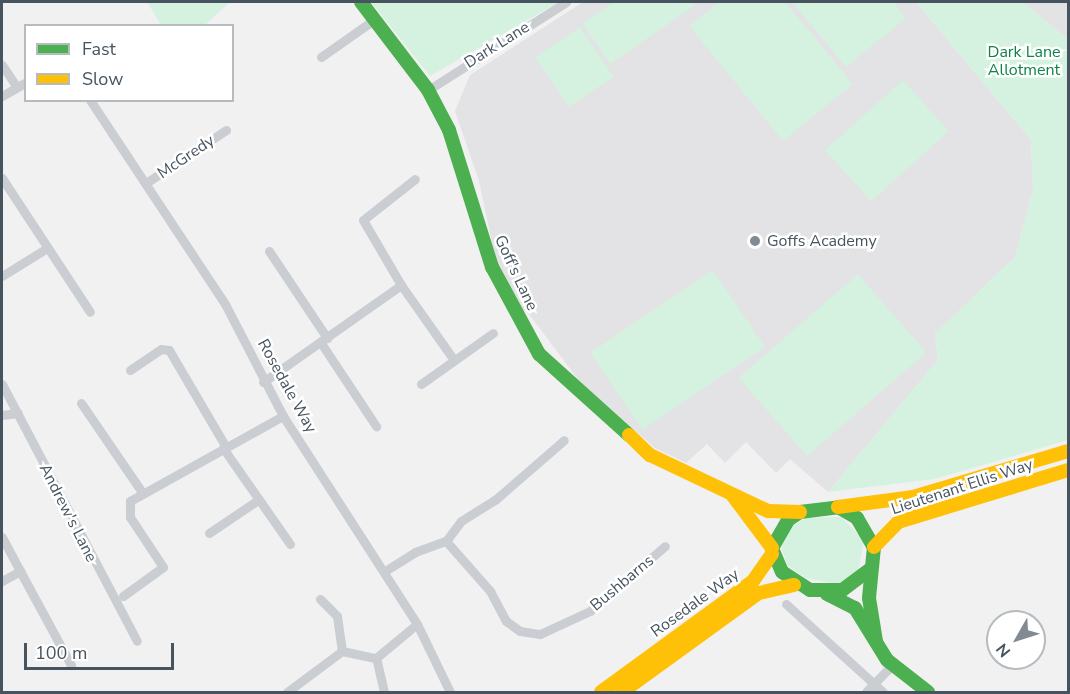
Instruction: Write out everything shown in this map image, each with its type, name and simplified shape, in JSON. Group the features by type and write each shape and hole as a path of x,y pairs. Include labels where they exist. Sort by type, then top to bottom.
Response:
{"main road":[{"name":"Goff's Lane","path":"361,2 428,90 449,130 492,267 540,354 650,455 725,488 768,511 800,512"},
{"name":"Lieutenant Ellis Way","path":"838,507 913,497 1068,451"},
{"name":"Lieutenant Ellis Way","path":"874,547 898,522 1068,470"},
{"name":"Goff's Lane","path":"725,488 772,551"},
{"path":"876,641 869,570 874,547 857,518 838,507 800,512 788,520 772,551 794,585 826,594 855,608 876,641 892,665 927,693"},
{"name":"Rosedale Way","path":"601,693 753,581 772,551"},
{"path":"826,594 857,583 869,570"},
{"name":"Rosedale Way","path":"622,693 759,593 794,585"}],"street":[{"name":"Dark Lane","path":"428,90 566,2"},
{"path":"321,57 375,19"},
{"path":"2,65 21,84 2,96"},
{"name":"Rosedale Way","path":"92,102 225,304 263,382 417,624 450,693"},
{"name":"McGredy","path":"146,183 226,130"},
{"path":"2,178 90,312"},
{"path":"415,179 363,220 401,285 454,360"},
{"path":"2,276 47,248"},
{"path":"268,251 376,426"},
{"path":"263,382 401,285"},
{"path":"421,384 493,333"},
{"path":"130,370 157,351 169,350 225,448 258,500 290,544"},
{"name":"Andrew's Lane","path":"2,384 136,641"},
{"path":"81,403 142,492"},
{"path":"2,415 18,413"},
{"path":"123,596 163,567 128,514 130,501 142,492 284,416"},
{"path":"385,571 415,552 446,541 461,521 495,500 564,440"},
{"path":"209,533 258,500"},
{"path":"2,537 71,665"},
{"name":"Bushbarns","path":"446,541 490,591 506,621 535,634 590,611 665,546"},
{"path":"2,581 20,571"},
{"path":"320,599 337,616 342,651"},
{"path":"786,604 870,689 883,693"},
{"path":"376,658 417,624"},
{"path":"287,693 342,651 376,658"},
{"path":"376,658 384,693"},
{"path":"870,689 892,665"}],"shaded area":[{"name":"Goffs Academy","path":"583,2 916,2 1031,140 1033,190 1015,257 935,334 938,360 828,492 790,459 776,473 746,442 725,463 707,444 686,463 655,448 580,382 529,314 518,307 497,266 479,181 455,111 470,75"},
{"path":"1022,2 1068,2 1068,39"}],"green space":[{"path":"147,2 230,2 206,24 160,24"},
{"path":"371,2 559,2 430,76"},
{"path":"614,2 691,2 694,6 610,64 582,23"},
{"path":"719,2 785,2 853,84 783,141 689,26"},
{"path":"792,2 893,2 906,18 846,67"},
{"name":"Dark Lane Allotment","path":"916,2 1022,2 1068,39 1068,440 935,479 828,492 938,360 935,334 1015,257 1033,190 1031,140"},
{"path":"580,27 614,77 569,107 535,57"},
{"path":"903,80 949,131 871,202 825,150"},
{"path":"713,270 765,347 642,430 590,353"},
{"path":"858,274 926,352 807,456 739,378"},
{"path":"841,517 864,540 858,572 837,584 806,578 787,565 781,546 789,528 806,518"}],"traffic: fast":[{"path":"361,2 428,90 449,130 492,267 539,354 629,435"},
{"path":"869,570 842,590 810,590 782,572 772,548 788,520 800,512 838,507 857,518 874,547 869,598 876,641"},
{"path":"827,594 855,608 887,660 928,692"}],"traffic: slow":[{"path":"629,435 650,455 768,511 800,512"},
{"path":"838,507 913,497 1068,451"},
{"path":"874,547 898,522 1068,470"},
{"path":"733,496 772,548"},
{"path":"601,692 753,581 772,554"},
{"path":"622,692 759,593 794,585"}],"place":[{"name":"Goffs Academy","path":"755,241"}]}
